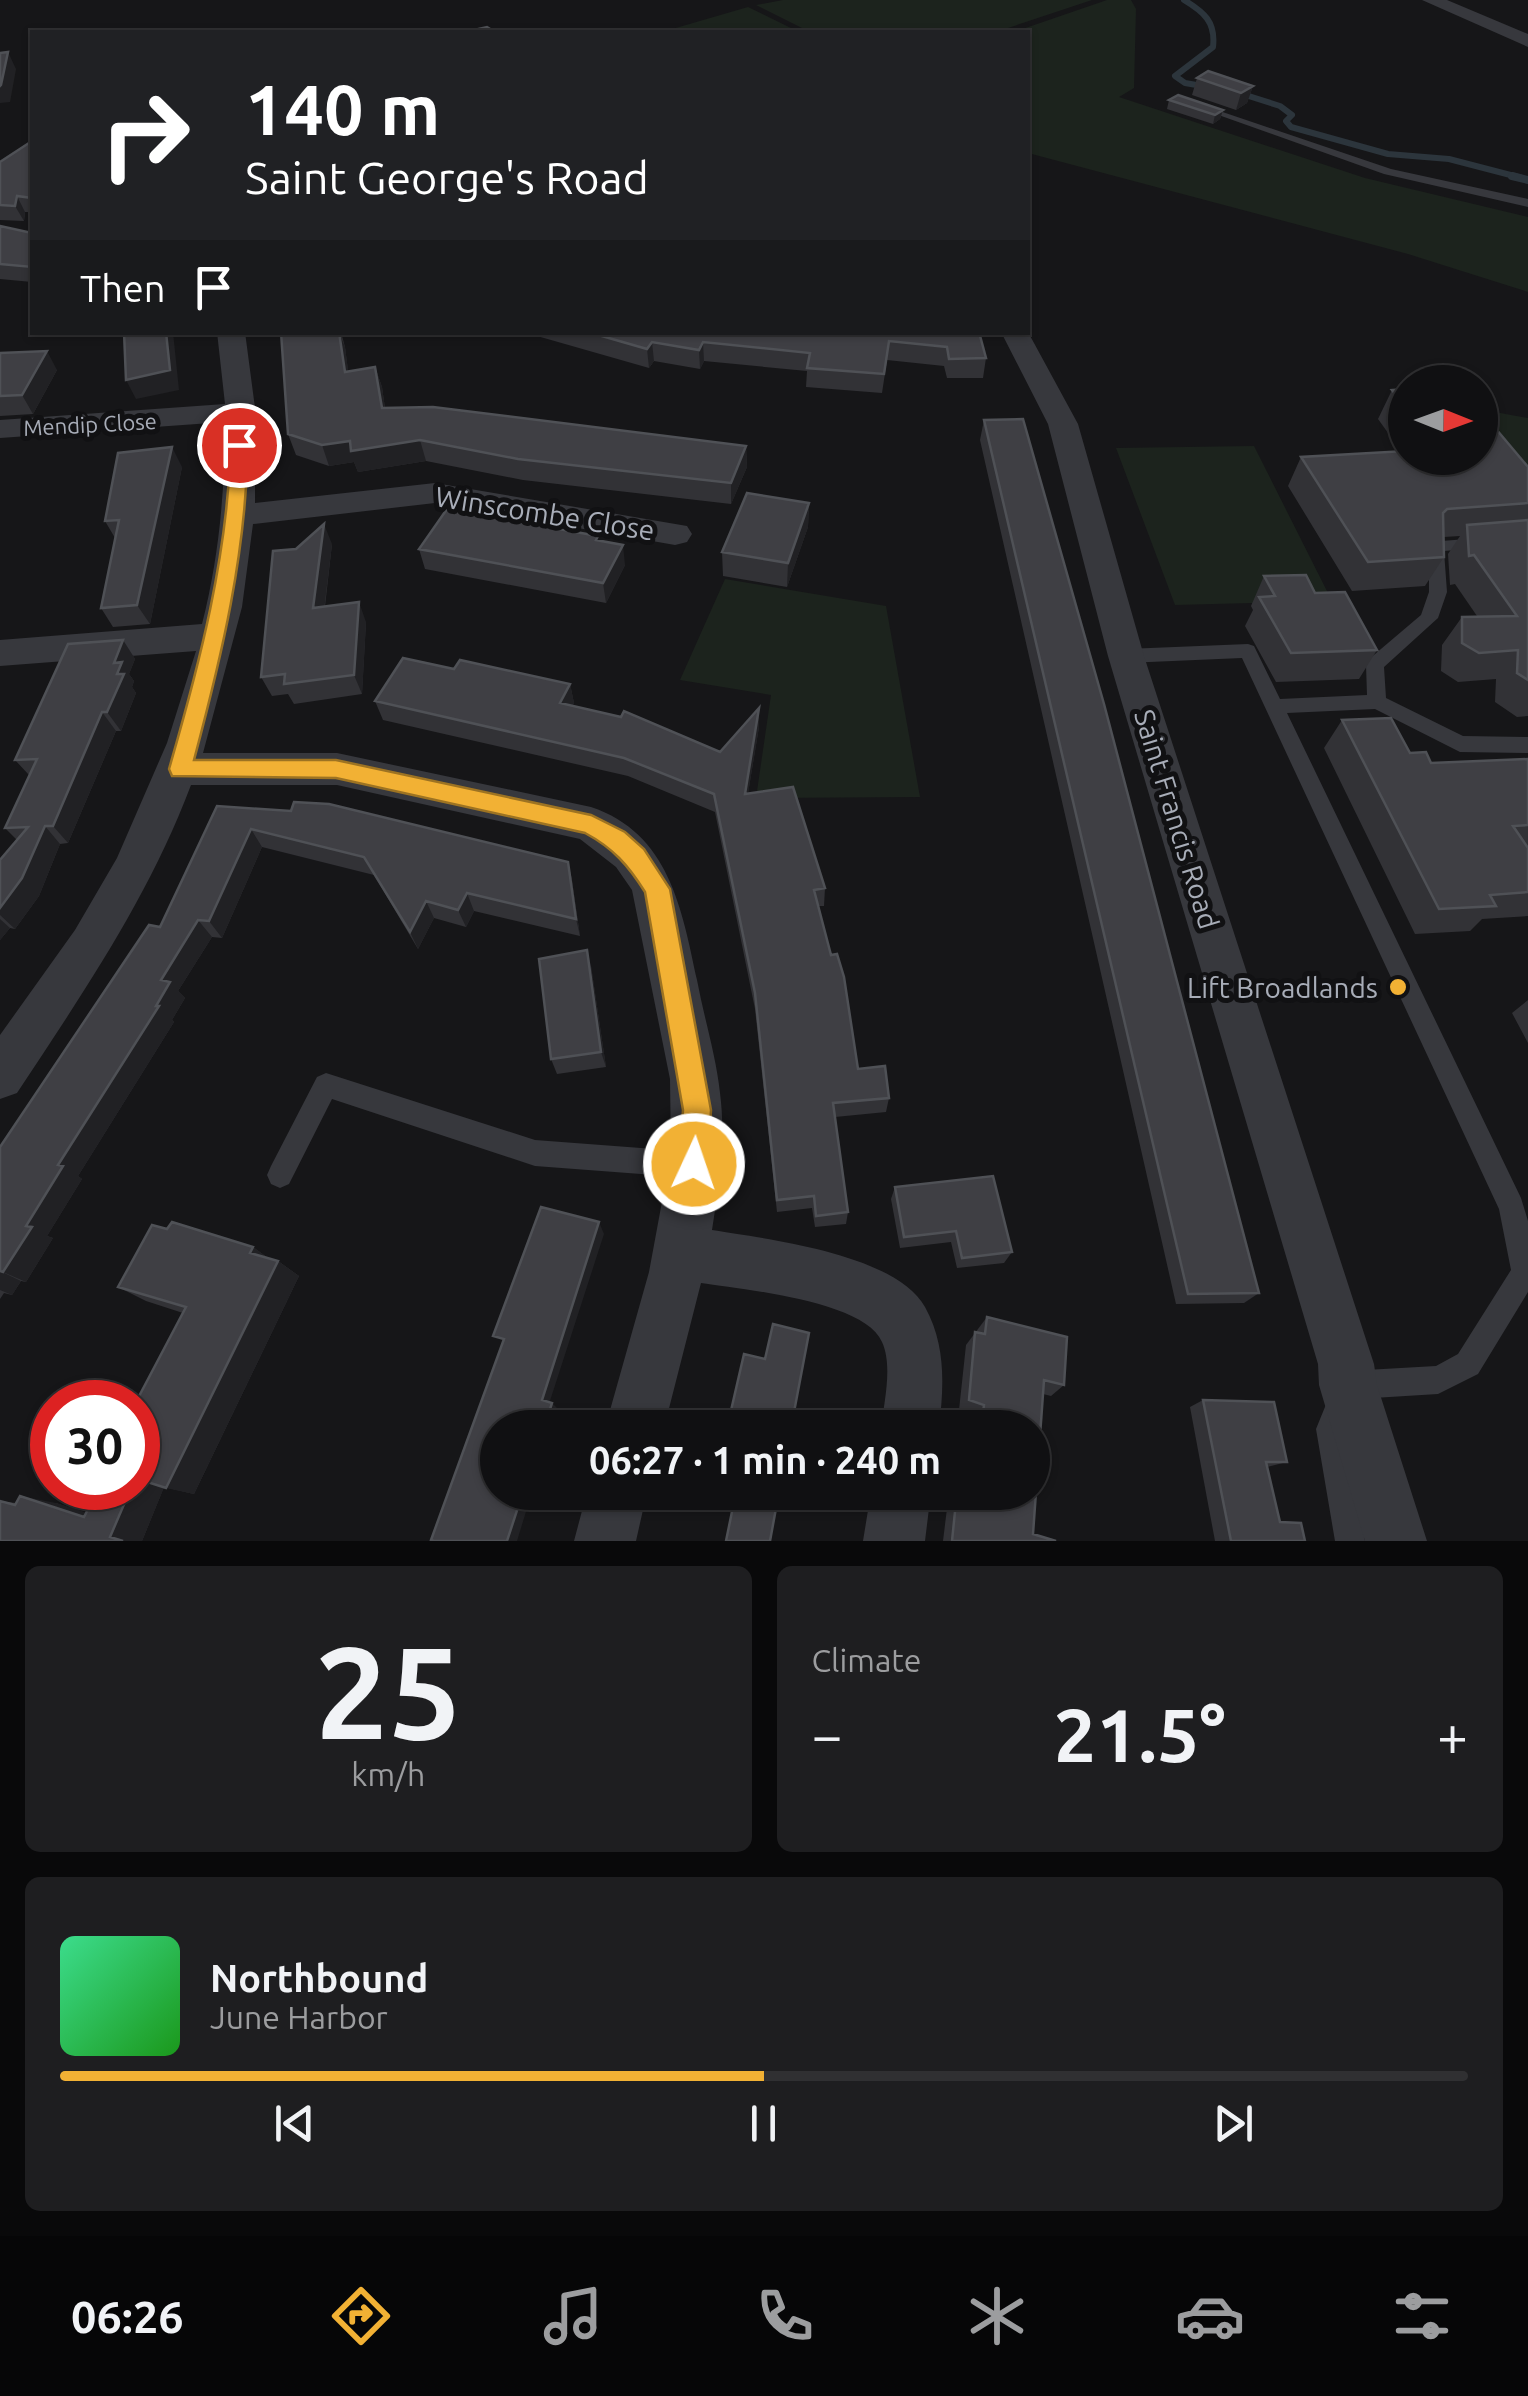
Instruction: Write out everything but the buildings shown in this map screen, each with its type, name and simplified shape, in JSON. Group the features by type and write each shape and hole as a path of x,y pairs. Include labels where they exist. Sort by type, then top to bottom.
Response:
{"street":[{"path":"1431,0 1528,41"},
{"path":"0,1076 104,923 180,769 217,636 238,515 240,410 230,335"},
{"name":"Saint Francis Road","path":"1016,335 1063,424 1126,656 1346,1364 1348,1385 1396,1541"},
{"name":"Mendip Close","path":"0,429 183,419 240,410"},
{"name":"Winscombe Close","path":"238,515 408,493 435,494 675,534"},
{"path":"0,653 217,636"},
{"path":"180,769 336,769 591,824 616,838 636,856 657,889 697,1110 694,1164 680,1252 639,1410"},
{"path":"680,1252 813,1276 872,1296 899,1316 914,1356 911,1410"},
{"path":"604,1541 612,1510"},
{"path":"894,1541 898,1510"}],"lane":[{"path":"1180,98 1388,172 1528,203"},
{"path":"1377,702 1375,665 1429,618 1438,592 1435,546 1528,539"},
{"path":"1126,656 1248,651 1512,1206 1526,1273 1468,1364 1438,1380 1348,1385 1331,1429 1350,1541"},
{"path":"1274,706 1377,702 1460,744 1528,745"},
{"path":"280,1175 326,1086 535,1152 694,1164"}],"shaded area":[{"path":"783,0 1092,0 1002,30 806,30 756,5"},
{"path":"1107,0 1131,0 1136,9 1134,88 1119,97 1365,178 1528,217 1528,292 1408,254 1030,154 1030,30 1020,30"},
{"path":"748,7 795,30 669,30"},
{"path":"1498,413 1528,418 1528,496 1498,470"},
{"path":"1254,446 1332,601 1175,605 1116,448"},
{"path":"725,579 886,606 920,797 756,798 771,695 680,680"}],"waterway":[{"path":"1184,0 1207,19 1213,31 1213,47 1175,76 1185,83 1208,87"},
{"path":"1236,92 1280,106 1292,115 1286,121 1291,127 1388,154 1449,159 1522,178"},
{"path":"1512,176 1528,180"}],"place":[{"name":"Lift Broadlands","path":"1398,987"}],"route":[{"path":"239,445 238,515 217,636 180,769 336,769 591,824 616,838 636,856 657,889 697,1110 694,1164"}]}
